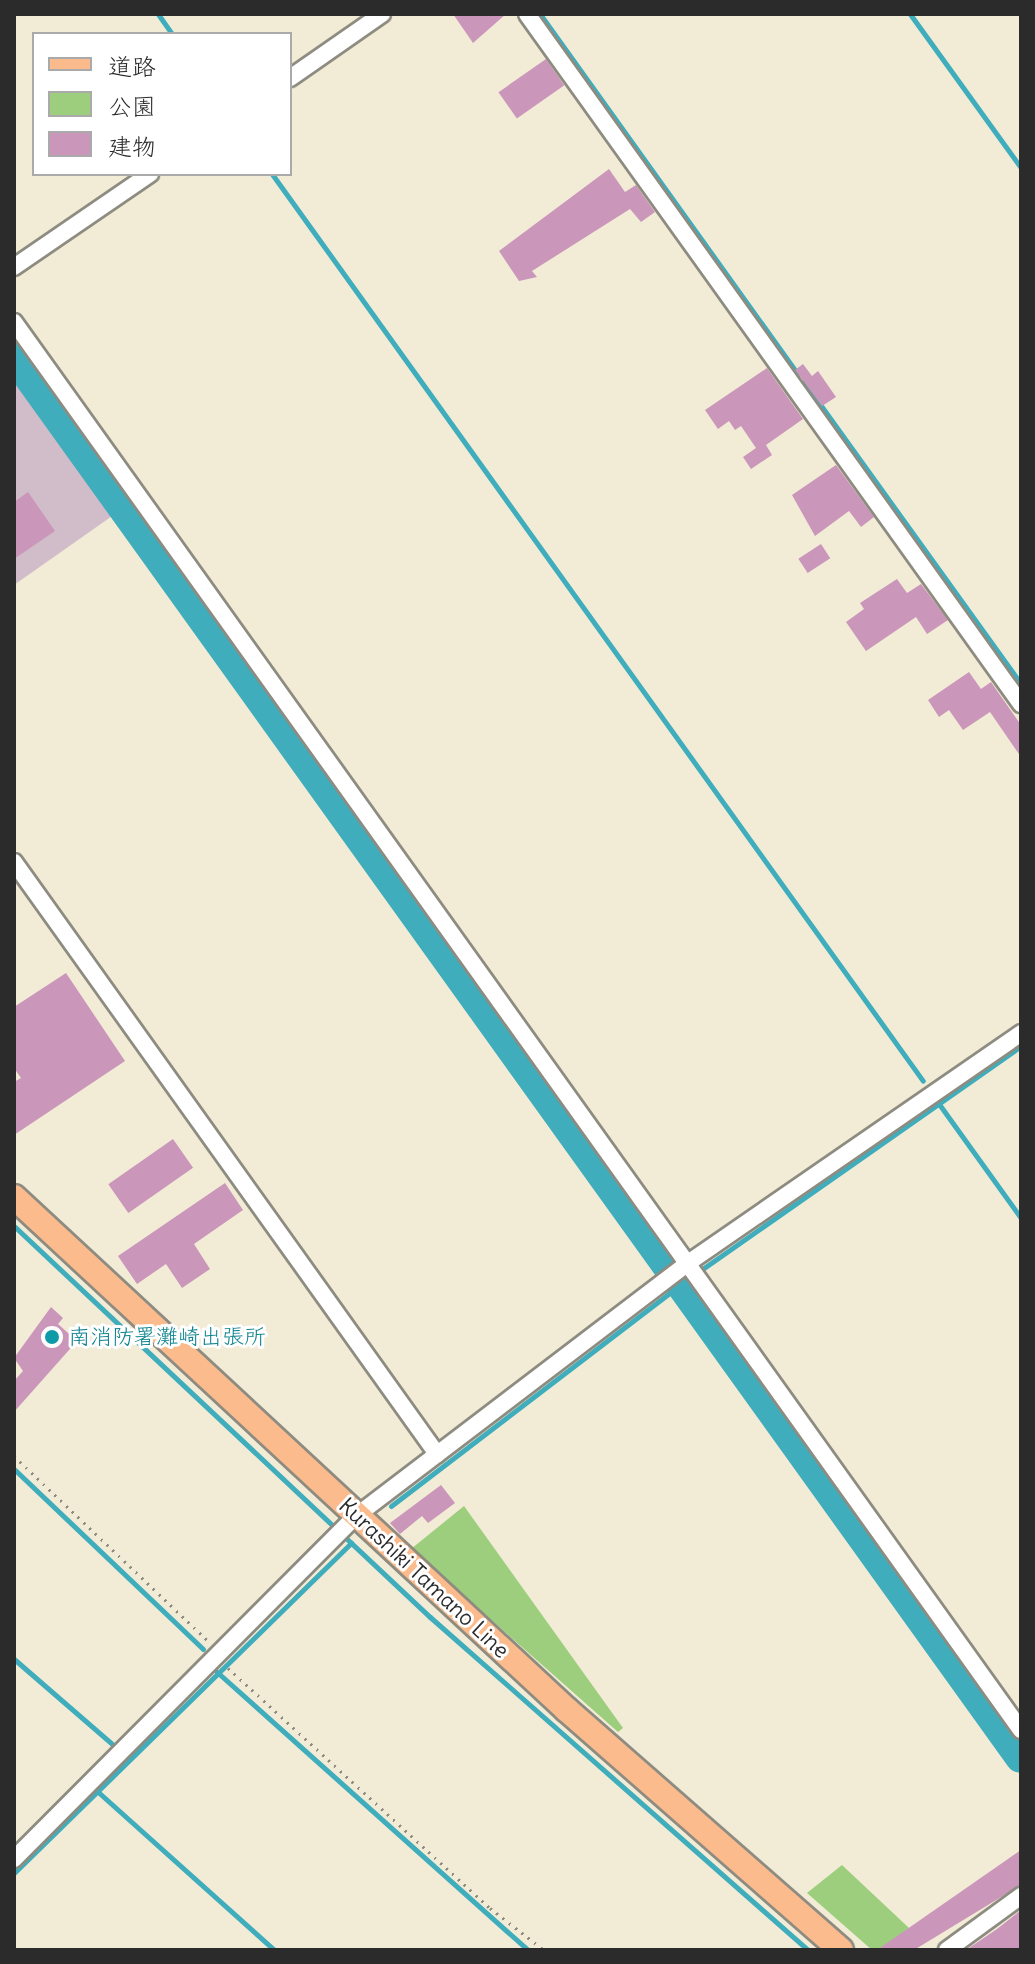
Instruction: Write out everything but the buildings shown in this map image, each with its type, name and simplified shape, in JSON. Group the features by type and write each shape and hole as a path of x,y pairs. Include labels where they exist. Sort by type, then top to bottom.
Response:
{"main road":[{"name":"Kurashiki Tamano Line","path":"14,1197 344,1527 841,1950"}],"street":[{"path":"292,77 382,14"},
{"path":"527,14 1021,704"},
{"path":"14,267 147,176"},
{"path":"14,322 1021,1730"},
{"path":"14,862 437,1454"},
{"path":"14,1859 344,1527 664,1281 690,1270 1021,1033"},
{"path":"947,1950 1021,1896"}],"path":[{"path":"14,1456 220,1652"},
{"path":"228,1668 490,1908 544,1950"}],"shaded area":[{"path":"14,372 115,514 14,585"}],"green space":[{"path":"464,1506 623,1728 618,1732 411,1549"},
{"path":"842,1865 909,1928 881,1950 872,1950 807,1893"}],"waterway":[{"path":"158,14 171,32"},
{"path":"540,14 798,374"},
{"path":"910,14 1021,168"},
{"path":"273,176 923,1081"},
{"path":"14,355 1021,1757"},
{"path":"804,382 1021,684"},
{"path":"391,1506 681,1284 1021,1046"},
{"path":"939,1104 1021,1218"},
{"path":"14,1226 430,1617 808,1950"},
{"path":"14,1469 203,1649"},
{"path":"14,1873 351,1543"},
{"path":"14,1659 112,1744"},
{"path":"217,1672 528,1950"},
{"path":"97,1791 274,1950"}],"place":[{"name":"南消防署灘崎出張所","path":"52,1337"}]}
